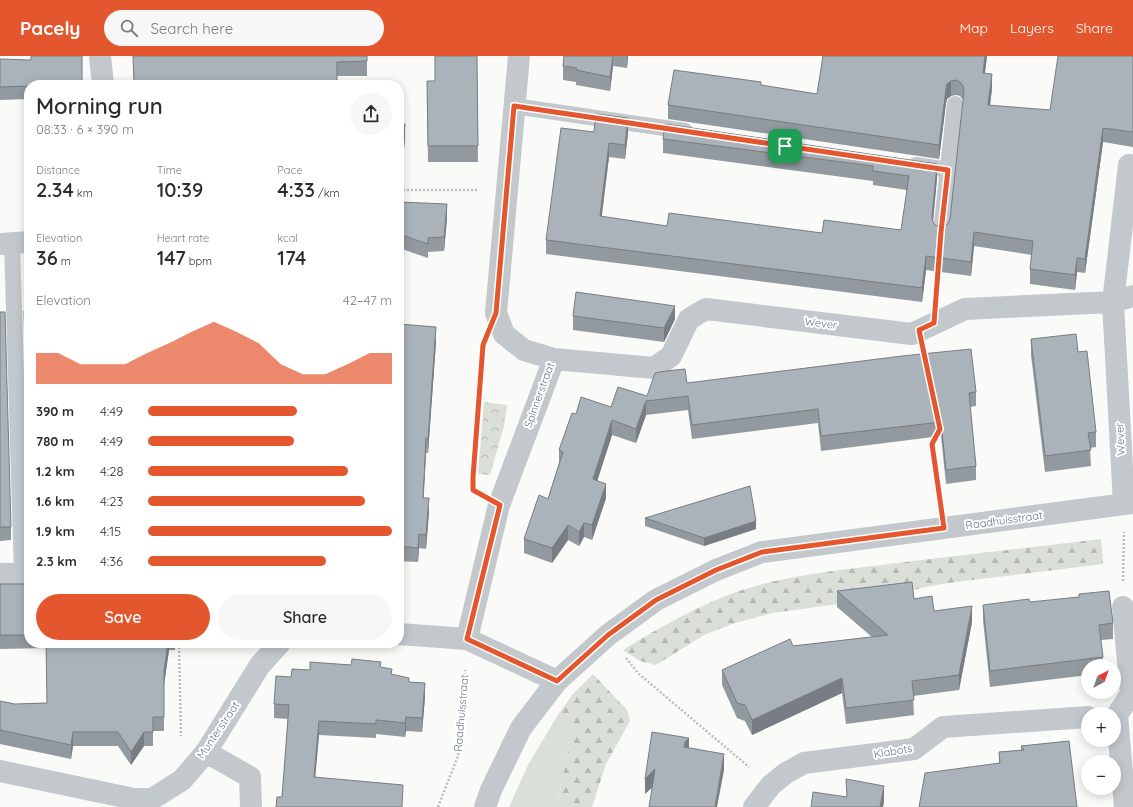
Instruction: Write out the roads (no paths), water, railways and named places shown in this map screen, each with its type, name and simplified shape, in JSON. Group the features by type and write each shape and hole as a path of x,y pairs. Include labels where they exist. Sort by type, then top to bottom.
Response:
{"street":[{"path":"100,56 102,80"},
{"name":"Spinnerstraat","path":"467,639 500,505 554,359 524,350 504,334 496,313 519,56"},
{"name":"Wever","path":"1128,165 1123,299 1128,503"},
{"name":"Wever","path":"554,359 654,368 671,356 689,319 706,309 912,334 965,309 1123,299"},
{"name":"Raadhuisstraat","path":"485,807 491,790 521,728 557,681 608,635 656,600 716,570 762,552 1128,503"},
{"path":"0,574 24,574"},
{"path":"1121,707 1131,694 1123,607"},
{"path":"404,634 467,639 557,681"},
{"name":"Munterstraat","path":"0,771 134,800 152,799 182,780 206,752 260,665 275,648"},
{"name":"Klabots","path":"754,807 771,785 786,773 804,763 914,750 943,727 1081,717"},
{"path":"1118,747 1125,807"},
{"path":"206,752 250,777 251,807"}],"lane":[{"path":"941,232 955,104"},
{"path":"514,106 704,134"},
{"path":"900,163 948,170"},
{"path":"14,243 23,405 24,461"}]}
